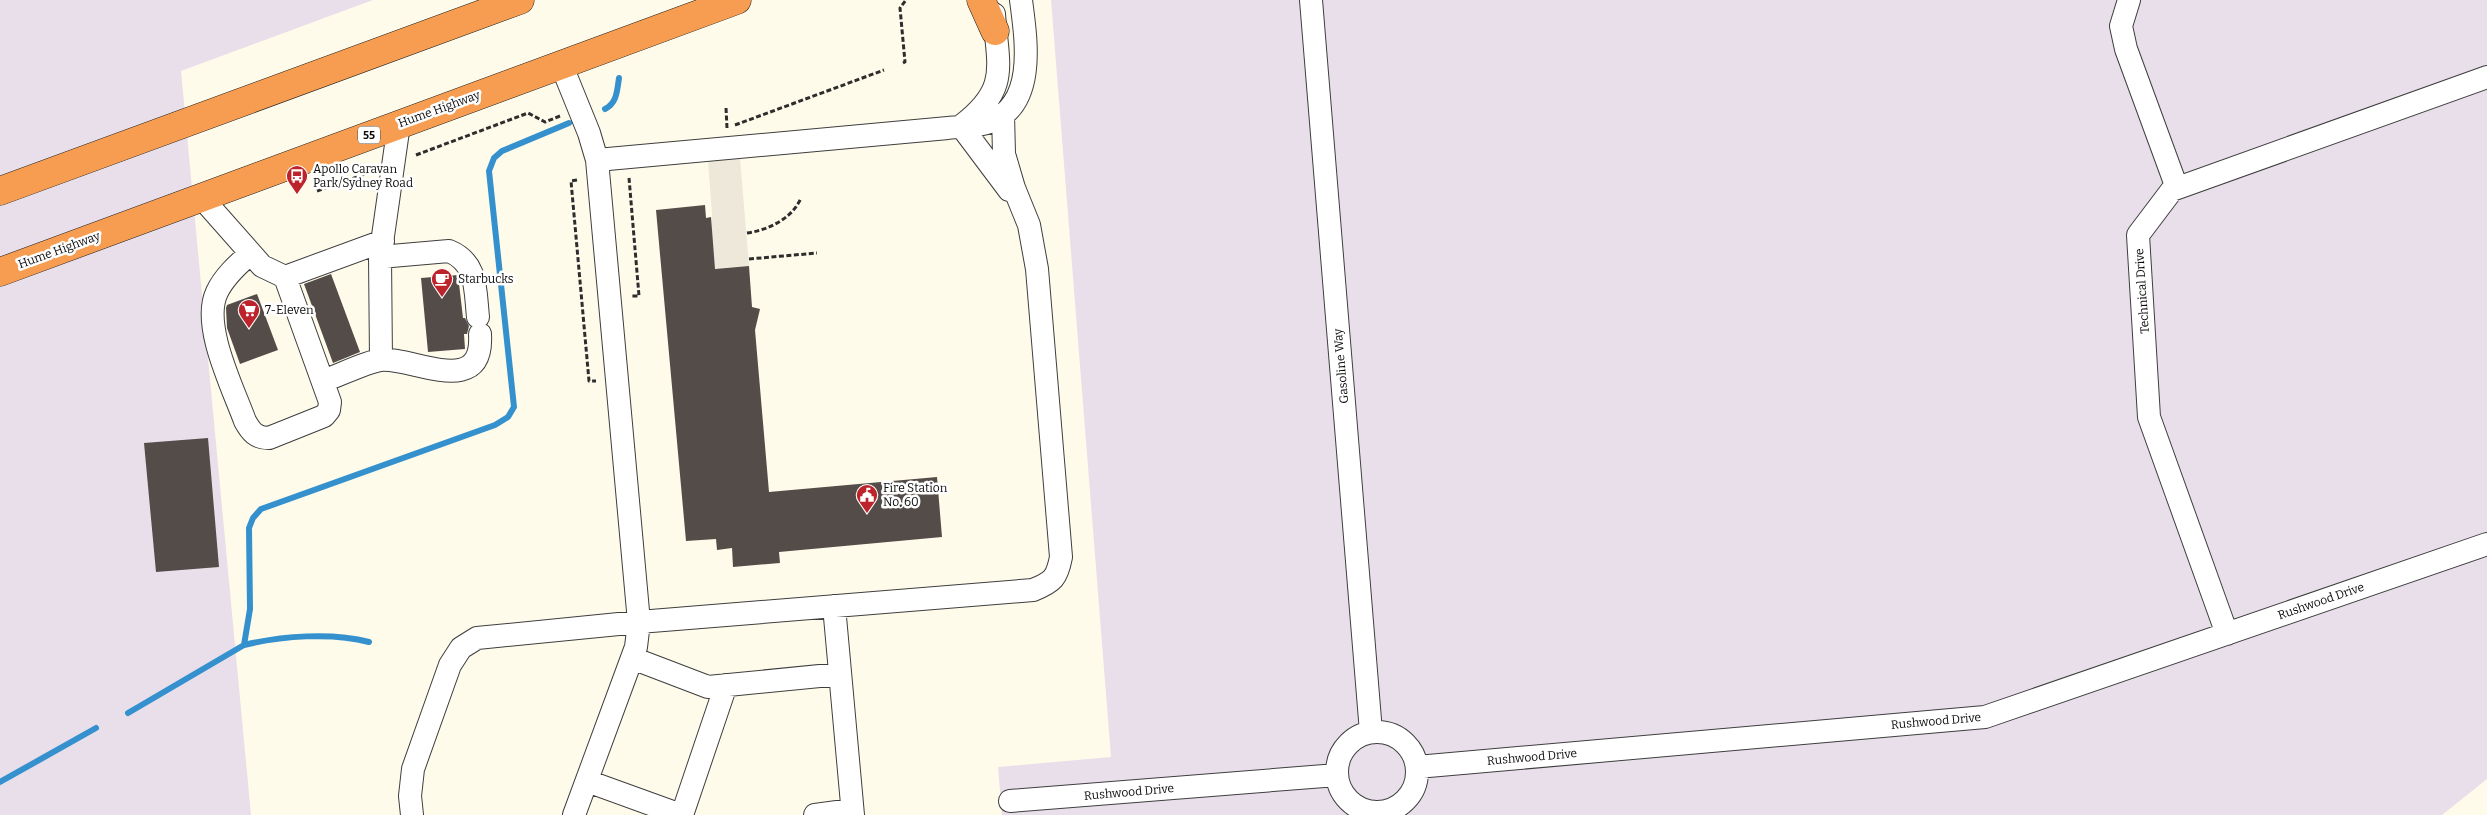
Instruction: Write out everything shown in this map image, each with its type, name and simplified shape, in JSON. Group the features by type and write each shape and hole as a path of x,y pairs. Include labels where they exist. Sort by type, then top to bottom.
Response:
{"highway":[{"path":"0,191 520,0"},
{"name":"Hume Highway","path":"0,272 738,0"},
{"path":"981,0 995,31"}],"street":[{"path":"962,126 978,113 995,88 999,61 993,0"},
{"path":"597,160 981,124 1003,114 1019,94 1024,80 1025,45 1021,0"},
{"name":"Gasoline Way","path":"1311,0 1370,732"},
{"path":"2129,0 2121,26 2126,49 2178,188"},
{"path":"561,64 589,133 597,160 639,622 636,648 574,815"},
{"name":"Technical Drive","path":"2227,634 2150,417 2138,235 2172,190 2487,78"},
{"path":"412,815 410,796 413,769 450,665 461,648 476,638 639,622 1033,590 1046,584 1058,574 1061,557 1037,269 1029,225 1014,188 1004,154 1003,114"},
{"path":"380,360 382,249 399,124"},
{"path":"962,126 1023,208"},
{"path":"201,198 262,266 285,276 382,249 449,251 458,255 471,268 479,325 479,356 475,362 465,368 428,370 380,360 323,382"},
{"path":"250,254 226,278 216,293 212,315 214,334 245,421 252,432 260,438 269,438 324,416 329,410 330,402 285,276"},
{"name":"Rushwood Drive","path":"1417,767 1985,717 2487,544"},
{"path":"815,815 852,813 834,606"},
{"path":"632,658 708,687 840,674"},
{"path":"587,781 681,815 726,686"},
{"path":"1370,732 1383,732 1395,736 1406,744 1413,754 1417,767 1414,786 1404,802 1394,809 1381,814 1357,807 1347,798 1337,775 1338,763 1349,743 1370,732"},
{"name":"Rushwood Drive","path":"1010,801 1052,806 1337,775"}],"path":[{"path":"903,63 905,62 900,8 906,0"},
{"path":"727,127 884,70"},
{"path":"726,108 728,136"},
{"path":"317,191 528,113 544,122 569,113"},
{"path":"747,233 767,228 778,222 791,212 801,198"},
{"path":"749,259 817,253"}],"shaded area":[{"path":"0,0 373,0 181,71 251,815 0,815"},
{"path":"1051,0 2487,0 2487,779 2442,815 1002,815 998,767 1111,757"},
{"path":"740,158 749,266 711,269 712,214 708,161"}],"building":[{"path":"705,205 706,218 711,217 715,269 749,266 752,307 760,309 755,330 769,492 937,477 942,537 779,552 780,563 733,567 732,548 717,550 716,539 686,541 656,210"},
{"name":"7-Eleven","path":"331,274 360,352 333,363 304,284"},
{"name":"Starbucks","path":"458,275 463,318 465,318 469,326 467,334 464,334 465,349 428,352 421,278"},
{"name":"7-Eleven","path":"257,294 278,350 240,364 227,328 226,308 227,305"},
{"path":"208,438 219,567 156,572 144,443"}],"waterway":[{"path":"605,109 614,100 619,78"},
{"path":"128,713 244,645 250,609 249,528 253,518 261,509 495,425 508,417 514,407 489,171 494,158 502,151 569,123"},
{"path":"244,645 274,639 306,636 339,637 369,642"},
{"path":"0,782 96,728"}],"place":[{"name":"Apollo Caravan Park/Sydney Road","path":"297,195"},
{"name":"Starbucks","path":"442,298"},
{"name":"7-Eleven","path":"249,329"},
{"name":"Fire Station No. 60","path":"867,514"}]}
